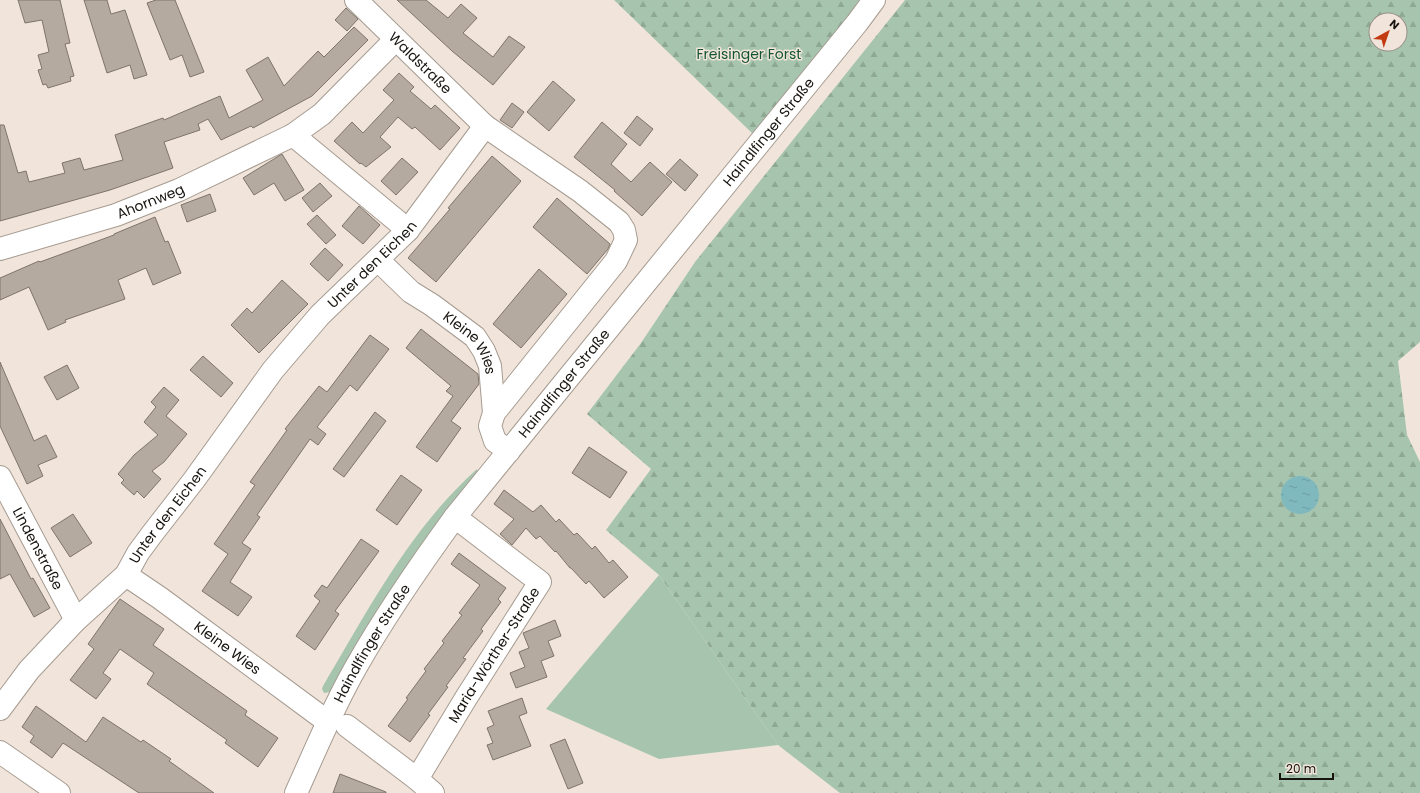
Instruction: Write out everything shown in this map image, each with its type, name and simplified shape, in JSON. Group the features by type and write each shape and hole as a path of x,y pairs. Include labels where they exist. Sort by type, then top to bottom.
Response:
{"street":[{"name":"Waldstraße","path":"356,0 486,126"},
{"name":"Haindlfinger Straße","path":"296,793 338,724 356,668 372,640 423,561 509,451 857,23 874,0"},
{"name":"Ahornweg","path":"0,249 123,212 179,190 294,135 322,114 396,40"},
{"name":"Unter den Eichen","path":"0,709 29,670 76,620 126,575 138,553 194,480 273,370 320,315 408,230 486,126"},
{"path":"486,126 580,191 619,222 624,230 626,240 616,261 494,413"},
{"path":"294,135 408,230"},
{"name":"Kleine Wies","path":"378,260 411,292 432,305 475,337 484,351 490,366 494,413 490,426 495,441 509,451"},
{"name":"Lindenstraße","path":"0,477 76,620"},
{"name":"Maria-Wörther-Straße","path":"425,786 466,698 540,582 456,517"},
{"name":"Kleine Wies","path":"126,575 425,786"},
{"path":"0,752 59,793"}],"green space":[{"name":"Freisinger Forst","path":"614,0 863,0 753,134"},
{"path":"905,0 1420,0 1420,342 1398,361 1407,435 1420,462 1420,793 840,793 778,745 659,575 606,530 651,469 587,414 641,343 695,262"},
{"path":"477,469 478,474 330,692 324,693 322,689 323,686 374,600 411,544 453,492"},
{"path":"659,575 778,745 659,759 546,709"}],"water":[{"path":"1296,476 1304,476 1314,481 1318,488 1318,502 1314,509 1304,514 1296,514 1286,509 1284,506 1281,499 1281,491 1286,481 1289,479"}],"building":[{"path":"18,0 60,0 70,43 65,44 74,76 70,77 71,81 48,88 46,84 43,85 38,70 42,69 38,55 49,52 42,20 25,23"},
{"path":"84,0 107,0 111,14 125,10 147,75 134,79 130,65 107,73"},
{"path":"156,0 175,0 204,72 190,77 182,55 170,60 147,3"},
{"path":"397,0 426,0 448,18 461,4 477,18 463,33 493,57 509,36 525,47 493,85 452,51"},
{"path":"346,8 358,19 347,31 335,20"},
{"path":"354,27 368,40 312,96 253,128 251,126 221,140 208,119 198,124 200,130 164,142 173,168 110,190 0,221 0,125 4,125 18,173 26,171 29,182 65,173 62,163 80,158 84,170 123,160 115,135 163,118 164,120 220,96 229,118 263,100 246,70 268,57 284,86 318,51 324,57"},
{"path":"399,73 414,87 410,91 431,109 435,105 460,128 440,150 415,127 412,129 398,117 380,137 391,147 366,167 361,163 360,164 334,141 352,122 363,133 394,100 383,90"},
{"path":"553,81 575,100 549,131 527,112"},
{"path":"512,103 524,112 512,128 500,120"},
{"path":"637,116 653,129 640,146 624,133"},
{"path":"602,122 627,144 611,164 631,182 650,162 672,182 642,216 614,191 615,190 574,157"},
{"path":"282,154 304,190 285,201 274,183 254,195 243,178"},
{"path":"492,156 521,181 436,282 408,258 450,209 448,208"},
{"path":"402,158 418,172 396,195 381,181"},
{"path":"680,159 698,175 685,191 666,174"},
{"path":"320,183 332,196 313,212 302,198"},
{"path":"210,194 216,211 187,222 181,205"},
{"path":"557,198 610,244 608,249 587,274 533,227"},
{"path":"359,206 380,225 363,244 342,226"},
{"path":"317,215 336,235 326,244 307,224"},
{"path":"155,217 165,242 168,241 181,273 153,285 146,268 118,280 125,299 65,320 66,322 48,330 29,287 0,300 0,278 39,261 40,262 114,235"},
{"path":"325,248 343,265 328,281 310,264"},
{"path":"539,269 567,294 521,348 493,324"},
{"path":"282,280 308,304 259,353 231,325 247,308 252,313"},
{"path":"421,329 478,374 479,384 451,421 461,428 437,462 416,447 453,396 446,391 451,386 406,348"},
{"path":"370,335 389,349 357,391 350,385 317,427 326,434 318,445 310,439 257,515 260,517 242,543 251,549 230,582 252,597 238,616 202,591 228,554 214,544 255,485 250,482 287,430 285,429 319,386 327,392"},
{"path":"203,356 233,383 221,397 190,370"},
{"path":"0,362 34,441 46,435 57,457 38,465 43,476 27,484 0,426"},
{"path":"67,365 79,388 57,400 44,377"},
{"path":"164,387 179,400 166,416 187,434 164,462 152,471 161,479 144,498 137,491 134,495 121,483 124,480 118,474 134,455 158,435 144,422 156,407 151,402"},
{"path":"375,412 386,421 344,477 333,469"},
{"path":"589,447 627,472 610,498 572,473"},
{"path":"401,475 422,490 397,525 376,510"},
{"path":"504,490 533,512 541,505 556,522 559,519 574,535 577,533 592,549 595,546 609,563 613,560 628,577 604,598 589,581 586,584 540,536 536,539 526,528 512,545 500,534 514,519 494,504"},
{"path":"73,514 92,543 70,557 51,528"},
{"path":"0,519 31,579 33,578 50,608 34,617 10,574 0,579"},
{"path":"361,539 379,551 335,611 339,614 315,650 296,636 320,601 314,596 322,585 327,588"},
{"path":"459,553 506,588 498,599 501,602 481,629 483,631 463,658 466,659 428,714 430,715 410,742 388,726 426,671 424,669 444,643 442,641 462,615 459,613 480,585 451,564"},
{"path":"120,599 164,629 153,645 247,711 245,715 278,738 258,767 225,743 227,740 147,684 154,673 120,649 103,673 111,679 96,699 70,680 94,649 88,644"},
{"path":"555,620 561,636 548,641 554,656 541,661 547,677 516,688 510,673 525,667 519,652 529,648 523,633"},
{"path":"522,698 527,713 519,716 531,746 493,760 487,745 493,743 487,728 494,725 488,711"},
{"path":"36,706 86,742 103,717 141,742 143,740 171,759 169,761 214,793 139,793 63,743 52,758 30,742 34,736 22,727"},
{"path":"565,739 583,783 568,789 550,745"},
{"path":"340,774 386,792 386,793 333,793"}]}
